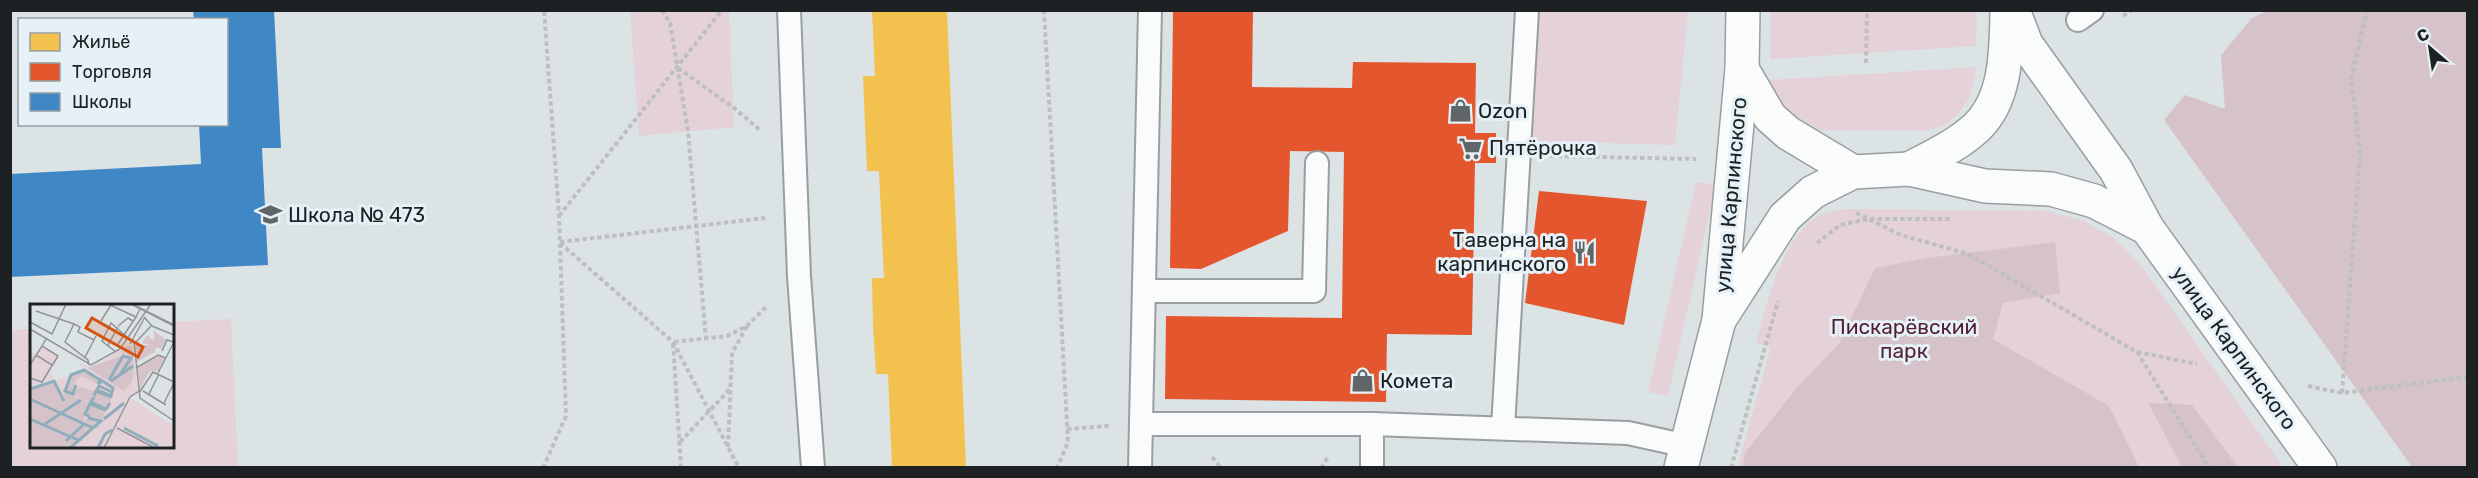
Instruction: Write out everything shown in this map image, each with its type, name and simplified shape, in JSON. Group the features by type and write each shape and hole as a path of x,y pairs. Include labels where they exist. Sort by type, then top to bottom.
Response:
{"street":[{"name":"улица Карпинского","path":"1684,457 1719,320 1742,69 1743,10"},
{"path":"1853,172 1909,169 1949,148 1978,126 1995,99 2003,73 2007,10"},
{"name":"улица Карпинского","path":"2013,10 2026,44 2116,170 2147,228 2320,468"},
{"name":"улица Карпинского","path":"1742,69 1770,117 1796,138 1853,172"},
{"name":"улица Карпинского","path":"1909,169 1986,186 2051,189 2094,201 2147,228"},
{"name":"улица Карпинского","path":"1719,320 1785,217 1814,192 1853,172"}],"lane":[{"path":"789,10 799,276 813,468"},
{"path":"1140,468 1150,10"},
{"path":"1503,428 1527,10"},
{"path":"1145,291 1314,291 1317,163"},
{"path":"1142,424 1372,424 1628,433 1684,457"},
{"path":"1372,424 1372,468"}],"path":[{"path":"543,468 566,416 559,216 544,10"},
{"path":"662,10 670,23 688,131 706,339"},
{"path":"559,216 722,10"},
{"path":"1044,10 1068,442 1057,468"},
{"path":"1866,63 1867,10"},
{"path":"2342,393 2360,151 2351,79 2367,10"},
{"path":"677,67 734,108 796,160"},
{"path":"1519,155 1688,160 1735,153"},
{"path":"1814,192 1901,236 1968,254 2137,352 2342,393 2468,377"},
{"path":"560,242 797,214"},
{"path":"1811,247 1840,225 1868,219 1950,219"},
{"path":"560,242 673,342 739,468"},
{"path":"728,448 732,353 747,326 799,276"},
{"path":"1731,468 1779,299"},
{"path":"673,342 726,336 747,326"},
{"path":"673,342 681,468"},
{"path":"2137,352 2209,468"},
{"path":"680,443 730,388"},
{"path":"1067,429 1142,424"}],"green space":[{"path":"630,11 729,11 734,127 639,136"},
{"path":"1536,11 1688,11 1675,145 1532,141"},
{"path":"1771,11 1977,11 1976,46 1770,59"},
{"path":"2267,11 2467,11 2467,467 2412,467 2164,120 2185,95 2225,109 2221,55 2252,18"},
{"path":"1977,67 1969,99 1958,114 1944,126 1925,131 1820,130 1794,117 1777,98 1768,80"},
{"path":"1696,182 1716,185 1668,396 1648,392"},
{"name":"Пискарёвский парк","path":"1840,209 2046,211 2084,221 2114,238 2143,268 2283,467 1737,468 1771,347 1756,343 1778,271 1796,237 1808,223 1822,214"},
{"path":"2055,242 2060,293 2003,303 1993,339 2109,406 2139,467 1743,467 1745,453 1799,385 1839,344 1875,268 1927,258"},
{"path":"231,319 238,467 11,467 11,330 30,329 30,448 174,448 174,322"},
{"path":"2148,403 2192,405 2238,467 2182,467"}],"building: Жильё":[{"path":"872,10 947,10 966,468 892,468 888,374 876,374 873,326 872,278 884,278 879,171 867,171 863,76 875,76"}],"building: Торговля":[{"path":"1173,10 1253,10 1252,87 1352,88 1353,62 1476,63 1475,133 1496,133 1496,163 1475,163 1472,335 1387,334 1386,402 1165,399 1166,316 1342,318 1344,152 1290,151 1288,231 1201,269 1170,268"},
{"name":"Таверна на карпинского","path":"1539,191 1647,201 1624,325 1525,303"}],"building: Школы":[{"path":"193,10 274,10 281,148 262,148 268,265 10,277 10,174 201,164 199,126 228,126 228,18 194,18"}],"place":[{"name":"Ozon","path":"1460,111"},
{"name":"Пятёрочка","path":"1471,148"},
{"name":"Школа № 473","path":"270,215"},
{"name":"Таверна на карпинского","path":"1584,252"},
{"name":"Комета","path":"1362,381"}]}
